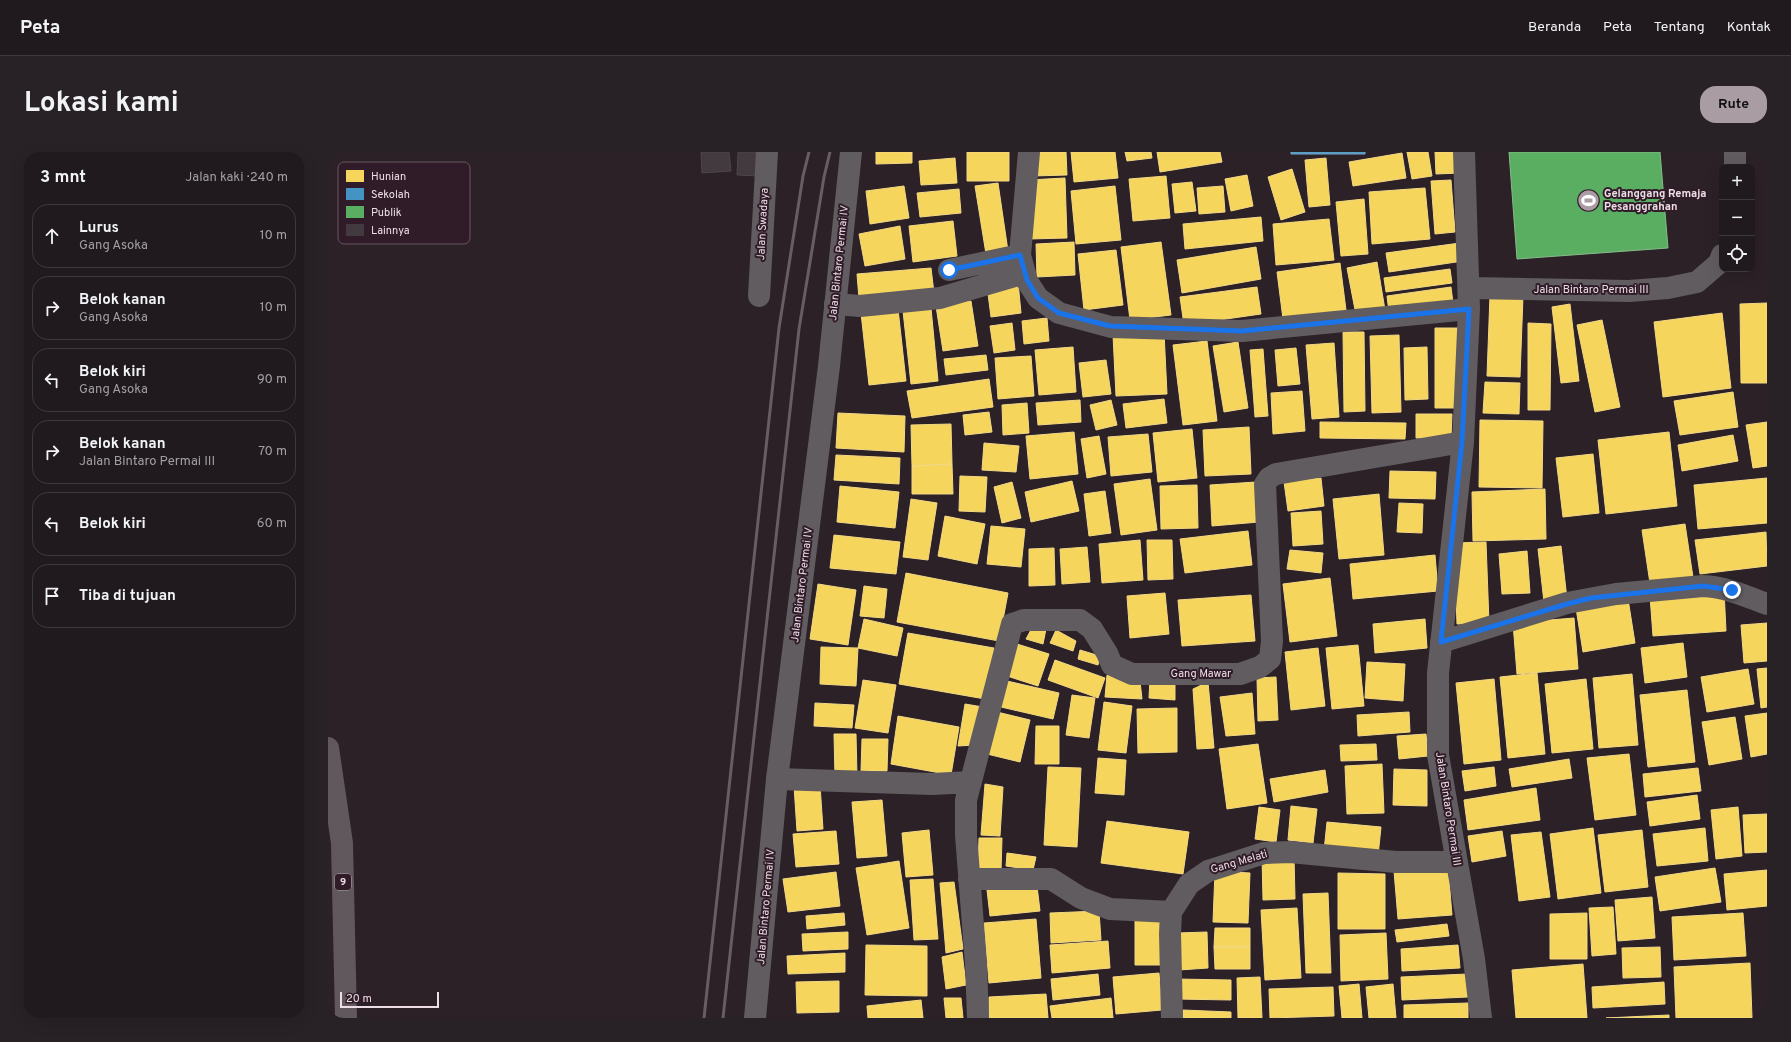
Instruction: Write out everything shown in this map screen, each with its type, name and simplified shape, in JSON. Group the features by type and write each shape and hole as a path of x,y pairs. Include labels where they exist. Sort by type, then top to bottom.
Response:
{"highway":[{"name":"9","path":"328,748 342,843 346,1018"}],"street":[{"name":"Jalan Swadaya","path":"759,296 767,152"},
{"name":"Jalan Bintaro Permai IV","path":"755,1018 777,779 828,374 851,152"},
{"path":"1029,152 1022,264 1027,280 1038,298 1059,313 1110,326 1242,331 1470,299"},
{"name":"Jalan Bintaro Permai III","path":"1464,152 1470,299 1462,442 1438,673 1438,755 1474,959 1480,1018"},
{"path":"1735,152 1735,164"},
{"name":"Jalan Bintaro Permai III","path":"1470,299 1668,288 1698,282 1719,263"},
{"path":"835,304 860,306 940,298 1022,264"},
{"path":"949,270 1022,264"},
{"name":"Gang Mawar","path":"971,782 1012,624 1024,620 1080,620 1092,629 1107,652 1112,665 1132,674 1240,674 1260,667 1270,659 1272,641 1266,484 1268,478 1276,474 1462,442"},
{"path":"1441,642 1567,604 1616,594 1716,586 1732,590 1767,604"},
{"path":"777,779 932,784 971,782 966,800 966,828 976,964 978,1018"},
{"name":"Gang Melati","path":"1171,912 1189,884 1208,871 1264,853 1309,854 1396,862 1456,862"},
{"path":"969,879 1051,879 1081,898 1110,909 1171,912 1170,934 1172,1018"}],"building: Hunian":[{"path":"876,152 912,152 912,163 876,164"},
{"path":"967,152 1009,152 1009,181 967,181"},
{"path":"1034,152 1066,152 1067,175 1033,176"},
{"path":"1071,152 1115,152 1118,178 1074,182"},
{"path":"1125,152 1151,152 1152,158 1127,161"},
{"path":"1157,152 1220,152 1222,162 1160,172"},
{"path":"1407,152 1428,152 1432,176 1412,179"},
{"path":"1435,152 1459,152 1460,173 1436,174"},
{"path":"1402,153 1406,178 1353,186 1349,162"},
{"path":"955,158 957,183 921,185 919,161"},
{"path":"1326,158 1330,205 1309,207 1305,160"},
{"path":"1292,169 1305,212 1281,220 1268,177"},
{"path":"1247,175 1253,206 1231,211 1225,179"},
{"path":"1166,176 1170,218 1133,221 1129,179"},
{"path":"1065,178 1067,238 1029,239 1028,180"},
{"path":"1451,180 1455,232 1435,234 1431,181"},
{"path":"1192,182 1196,211 1175,213 1172,184"},
{"path":"998,183 1008,251 986,254 975,186"},
{"path":"904,186 909,218 870,224 866,191"},
{"path":"1115,186 1121,240 1076,244 1071,191"},
{"path":"1223,186 1225,212 1199,214 1197,188"},
{"path":"1425,188 1430,239 1372,244 1369,192"},
{"path":"959,189 961,213 920,217 917,193"},
{"path":"1364,199 1368,254 1341,256 1336,202"},
{"path":"1261,217 1263,241 1185,249 1183,224"},
{"path":"1329,219 1334,260 1276,265 1273,224"},
{"path":"953,221 957,256 913,262 909,226"},
{"path":"900,226 905,259 865,266 859,234"},
{"path":"1074,242 1075,275 1037,277 1036,244"},
{"path":"1161,242 1171,315 1130,320 1121,247"},
{"path":"1460,243 1463,261 1389,272 1386,253"},
{"path":"1256,247 1261,279 1182,293 1177,260"},
{"path":"1116,250 1123,305 1084,310 1078,254"},
{"path":"1377,262 1385,310 1356,315 1347,268"},
{"path":"1340,263 1346,310 1283,319 1277,272"},
{"path":"931,268 934,293 859,299 857,274"},
{"path":"1450,269 1452,283 1386,292 1384,278"},
{"path":"1018,282 1021,313 991,317 987,286"},
{"path":"1257,287 1261,314 1184,325 1180,297"},
{"path":"1451,287 1453,303 1389,312 1387,296"},
{"path":"1490,295 1523,296 1520,377 1487,376"},
{"path":"971,301 978,346 943,351 936,306"},
{"path":"1767,303 1767,383 1741,383 1740,304"},
{"path":"1570,304 1579,381 1561,383 1552,307"},
{"path":"931,308 938,381 911,384 903,311"},
{"path":"898,309 906,381 869,385 861,313"},
{"path":"1722,313 1731,388 1663,397 1654,322"},
{"path":"1047,318 1049,341 1024,344 1022,321"},
{"path":"1602,320 1620,407 1595,412 1577,325"},
{"path":"1012,323 1015,350 994,353 990,326"},
{"path":"1528,323 1551,324 1550,410 1528,410"},
{"path":"1435,328 1459,328 1458,408 1435,408"},
{"path":"1164,332 1167,394 1116,396 1113,335"},
{"path":"1343,332 1364,332 1365,411 1344,412"},
{"path":"1399,335 1401,412 1372,413 1370,336"},
{"path":"1207,341 1217,421 1183,425 1173,345"},
{"path":"1238,342 1248,408 1224,412 1213,346"},
{"path":"1334,343 1339,417 1312,419 1306,345"},
{"path":"1073,347 1076,392 1039,395 1035,350"},
{"path":"1427,347 1428,399 1405,400 1404,348"},
{"path":"1296,348 1300,384 1278,386 1275,350"},
{"path":"1263,349 1268,416 1255,417 1250,350"},
{"path":"986,355 988,370 946,375 944,359"},
{"path":"1031,356 1034,396 998,399 995,358"},
{"path":"1106,360 1111,394 1083,397 1079,363"},
{"path":"989,379 993,407 912,418 907,391"},
{"path":"1485,382 1520,383 1519,414 1483,413"},
{"path":"1302,391 1305,431 1273,434 1271,393"},
{"path":"1733,392 1738,427 1680,435 1674,401"},
{"path":"1164,399 1167,423 1126,428 1123,404"},
{"path":"1080,400 1081,422 1038,425 1036,403"},
{"path":"1111,400 1117,425 1096,430 1090,405"},
{"path":"1027,403 1029,433 1003,435 1002,405"},
{"path":"989,412 992,432 965,435 963,415"},
{"path":"838,413 905,416 904,452 836,448"},
{"path":"1416,414 1452,414 1451,438 1416,438"},
{"path":"1480,420 1543,421 1542,488 1479,487"},
{"path":"1320,422 1406,423 1405,439 1320,438"},
{"path":"1767,422 1767,466 1753,468 1746,425"},
{"path":"951,424 952,464 912,466 911,425"},
{"path":"1249,427 1251,474 1205,476 1203,430"},
{"path":"1192,429 1197,478 1158,482 1153,433"},
{"path":"1074,432 1078,474 1030,479 1026,436"},
{"path":"1669,432 1677,506 1606,514 1598,440"},
{"path":"1148,434 1152,472 1111,476 1108,437"},
{"path":"1733,435 1738,461 1682,471 1678,445"},
{"path":"1099,436 1106,474 1087,478 1081,439"},
{"path":"984,443 1019,446 1016,472 982,470"},
{"path":"1593,454 1599,513 1563,517 1556,458"},
{"path":"836,455 900,458 899,484 834,480"},
{"path":"952,464 953,494 912,494 912,466"},
{"path":"1390,471 1436,472 1435,499 1389,498"},
{"path":"960,476 987,477 985,512 959,511"},
{"path":"1321,478 1324,506 1288,511 1284,482"},
{"path":"1767,478 1767,523 1698,529 1694,485"},
{"path":"1150,479 1157,530 1121,535 1114,484"},
{"path":"1072,481 1079,511 1031,522 1025,492"},
{"path":"1012,482 1021,518 1002,523 994,487"},
{"path":"1256,482 1259,522 1212,526 1210,485"},
{"path":"1197,485 1198,528 1161,529 1160,486"},
{"path":"840,486 899,492 895,528 837,522"},
{"path":"1545,489 1546,539 1473,541 1472,492"},
{"path":"1105,491 1111,533 1089,536 1084,494"},
{"path":"1379,494 1384,555 1339,559 1333,499"},
{"path":"911,499 937,503 928,560 903,557"},
{"path":"1399,503 1423,504 1422,533 1397,532"},
{"path":"1321,511 1323,544 1293,546 1291,513"},
{"path":"945,516 985,524 977,564 938,556"},
{"path":"1685,524 1694,584 1651,590 1642,530"},
{"path":"991,526 1025,529 1021,567 987,564"},
{"path":"1248,531 1252,565 1185,573 1180,539"},
{"path":"1766,532 1767,566 1700,574 1695,540"},
{"path":"834,535 900,542 896,574 830,568"},
{"path":"1140,540 1143,580 1102,583 1099,544"},
{"path":"1147,540 1172,540 1173,579 1148,580"},
{"path":"1486,542 1489,623 1457,624 1454,543"},
{"path":"1561,546 1567,599 1544,602 1538,549"},
{"path":"1087,547 1090,582 1062,584 1060,549"},
{"path":"1054,548 1055,585 1029,586 1029,549"},
{"path":"1290,550 1323,553 1321,573 1287,569"},
{"path":"1527,551 1530,593 1502,594 1499,554"},
{"path":"1435,555 1438,591 1353,599 1350,564"},
{"path":"906,573 1008,593 999,641 897,622"},
{"path":"1330,578 1337,636 1290,642 1283,584"},
{"path":"818,584 856,590 848,645 810,639"},
{"path":"864,586 887,589 884,618 860,616"},
{"path":"1724,590 1726,631 1653,636 1650,596"},
{"path":"1165,593 1169,634 1130,638 1127,596"},
{"path":"1251,595 1255,641 1182,646 1178,600"},
{"path":"1628,599 1635,643 1583,652 1576,608"},
{"path":"1574,618 1578,669 1517,674 1513,623"},
{"path":"864,619 903,628 897,656 858,648"},
{"path":"1425,619 1427,648 1375,653 1373,624"},
{"path":"1767,623 1767,661 1744,663 1741,625"},
{"path":"1033,626 1046,629 1043,644 1026,639"},
{"path":"1056,630 1076,641 1073,651 1050,643"},
{"path":"908,633 994,648 985,699 899,684"},
{"path":"1683,643 1687,677 1645,683 1641,648"},
{"path":"1017,644 1049,654 1038,686 1007,676"},
{"path":"1358,645 1364,706 1332,709 1326,648"},
{"path":"821,647 858,648 856,686 820,684"},
{"path":"1318,648 1325,706 1291,710 1285,652"},
{"path":"1080,650 1100,656 1098,665 1078,659"},
{"path":"1055,660 1105,678 1098,698 1048,680"},
{"path":"1367,662 1405,664 1403,701 1365,698"},
{"path":"1767,668 1767,707 1761,708 1757,669"},
{"path":"1748,669 1754,704 1707,712 1701,677"},
{"path":"1537,673 1545,754 1508,758 1500,677"},
{"path":"1632,674 1638,745 1599,748 1593,678"},
{"path":"1107,675 1140,681 1142,699 1105,697"},
{"path":"1276,677 1278,720 1258,721 1257,678"},
{"path":"1150,678 1175,681 1175,700 1149,698"},
{"path":"1494,679 1501,760 1464,764 1456,683"},
{"path":"1586,679 1593,749 1552,753 1545,684"},
{"path":"863,680 896,685 888,733 855,728"},
{"path":"1007,681 1059,693 1053,719 1001,707"},
{"path":"1208,682 1214,748 1197,749 1193,689"},
{"path":"1687,690 1695,762 1648,767 1640,695"},
{"path":"1252,693 1255,734 1226,736 1220,697"},
{"path":"1072,695 1095,698 1089,738 1066,735"},
{"path":"1104,702 1132,706 1126,753 1098,750"},
{"path":"815,703 854,705 852,728 814,726"},
{"path":"965,704 983,707 975,745 958,746"},
{"path":"1177,708 1177,752 1138,753 1137,709"},
{"path":"997,712 1030,720 1020,762 987,754"},
{"path":"1409,712 1410,732 1358,736 1357,715"},
{"path":"1767,713 1767,754 1751,757 1745,716"},
{"path":"898,716 959,727 951,775 891,764"},
{"path":"1735,717 1742,759 1709,765 1702,722"},
{"path":"1036,726 1059,726 1059,764 1035,764"},
{"path":"834,734 856,734 857,777 835,777"},
{"path":"1426,734 1428,756 1399,759 1397,736"},
{"path":"862,739 888,739 887,771 861,771"},
{"path":"1258,744 1267,803 1227,809 1219,749"},
{"path":"1376,744 1377,760 1341,761 1340,745"},
{"path":"1629,754 1636,815 1595,820 1587,758"},
{"path":"1098,758 1126,760 1124,795 1095,793"},
{"path":"1569,759 1572,778 1512,787 1509,769"},
{"path":"1382,764 1384,813 1347,814 1345,766"},
{"path":"1048,767 1081,768 1077,847 1044,845"},
{"path":"1494,767 1496,786 1465,791 1462,771"},
{"path":"1698,768 1701,791 1645,797 1643,774"},
{"path":"1394,769 1427,770 1427,806 1393,805"},
{"path":"1325,770 1328,792 1274,802 1270,779"},
{"path":"985,784 1003,787 1000,836 981,835"},
{"path":"820,785 823,829 797,831 794,786"},
{"path":"1536,788 1540,820 1468,830 1464,800"},
{"path":"1697,795 1700,819 1650,826 1647,802"},
{"path":"882,800 887,856 857,858 852,802"},
{"path":"1291,806 1317,809 1313,843 1288,840"},
{"path":"1259,807 1280,810 1276,842 1255,839"},
{"path":"1738,807 1742,856 1716,859 1711,810"},
{"path":"1767,814 1767,852 1745,853 1743,815"},
{"path":"1107,821 1189,832 1183,874 1101,863"},
{"path":"1327,822 1381,827 1378,856 1324,851"},
{"path":"1593,828 1601,893 1558,899 1550,834"},
{"path":"1705,828 1708,861 1657,866 1653,834"},
{"path":"929,830 933,875 906,877 902,833"},
{"path":"1642,830 1648,887 1605,892 1598,835"},
{"path":"836,831 839,864 796,867 793,834"},
{"path":"1502,831 1506,856 1472,862 1468,836"},
{"path":"1541,832 1550,897 1519,901 1511,835"},
{"path":"979,838 1002,838 1001,871 978,869"},
{"path":"1007,853 1036,857 1033,870 1006,866"},
{"path":"1294,856 1295,899 1263,900 1262,857"},
{"path":"899,861 909,928 867,935 856,868"},
{"path":"1448,867 1452,915 1398,919 1394,871"},
{"path":"1715,868 1721,902 1660,911 1655,877"},
{"path":"1767,870 1767,906 1727,910 1724,874"},
{"path":"1215,871 1250,873 1248,923 1213,922"},
{"path":"836,872 840,906 788,912 783,879"},
{"path":"1338,873 1385,874 1385,929 1338,929"},
{"path":"933,879 938,939 914,940 910,880"},
{"path":"954,882 963,949 946,953 940,883"},
{"path":"1037,886 1040,911 990,916 987,890"},
{"path":"1328,893 1331,973 1306,973 1303,894"},
{"path":"1652,897 1655,938 1618,941 1615,900"},
{"path":"1613,907 1616,954 1592,956 1589,908"},
{"path":"1297,908 1301,978 1265,980 1261,910"},
{"path":"1099,911 1101,940 1051,943 1050,913"},
{"path":"844,913 845,925 807,929 806,916"},
{"path":"1587,913 1587,959 1550,959 1550,914"},
{"path":"1743,913 1746,956 1674,960 1672,917"},
{"path":"1036,919 1041,978 989,983 984,923"},
{"path":"1135,919 1164,919 1164,965 1135,965"},
{"path":"1447,924 1449,936 1397,942 1395,930"},
{"path":"1215,928 1250,928 1250,947 1214,947"},
{"path":"848,932 848,949 803,951 802,934"},
{"path":"1207,932 1208,968 1179,970 1177,933"},
{"path":"1386,933 1388,979 1341,981 1340,935"},
{"path":"1108,941 1110,968 1052,973 1050,945"},
{"path":"866,945 927,946 927,996 865,995"},
{"path":"1458,945 1460,968 1402,971 1401,949"},
{"path":"1214,947 1250,947 1250,969 1215,969"},
{"path":"1660,947 1661,977 1623,978 1622,948"},
{"path":"962,952 966,985 946,989 942,957"},
{"path":"845,953 845,972 788,974 787,956"},
{"path":"1750,963 1752,1018 1676,1018 1674,967"},
{"path":"1583,964 1587,1018 1516,1018 1512,970"},
{"path":"1159,973 1162,1010 1116,1014 1113,977"},
{"path":"1098,974 1100,995 1053,1000 1051,979"},
{"path":"1467,974 1468,997 1402,1000 1401,977"},
{"path":"1260,977 1262,1018 1238,1018 1237,978"},
{"path":"1177,979 1231,980 1231,1000 1176,999"},
{"path":"839,981 839,1012 797,1013 796,982"},
{"path":"1664,982 1665,1004 1593,1008 1592,987"},
{"path":"1359,984 1362,1018 1342,1018 1339,986"},
{"path":"1393,984 1396,1018 1369,1018 1366,987"},
{"path":"1333,987 1334,1016 1270,1018 1269,989"},
{"path":"1046,994 1048,1018 989,1018 989,997"},
{"path":"944,998 961,998 963,1018 946,1018"},
{"path":"1111,998 1113,1018 1052,1018 1050,1006"},
{"path":"921,1000 923,1018 868,1018 867,1006"},
{"path":"1468,1003 1468,1018 1404,1018 1404,1005"},
{"path":"1183,1010 1231,1012 1231,1018 1183,1018"},
{"path":"1669,1015 1669,1018 1606,1018"}],"building: Sekolah":[{"path":"1291,152 1365,152 1365,154 1291,154"}],"building: Publik":[{"name":"Gelanggang Remaja Pesanggrahan","path":"1509,152 1660,152 1668,248 1517,259"}],"building: Lainnya":[{"path":"701,152 729,152 731,171 702,173"},
{"path":"738,152 758,152 758,176 737,175"}],"railway":[{"path":"704,1018 779,328 803,176 809,152"},
{"path":"723,1018 799,329 824,177 830,152"}],"place":[{"name":"Gelanggang Remaja Pesanggrahan","path":"1588,200"}],"route":[{"path":"949,270 1020,255 1027,280 1038,298 1059,313 1085,321 1110,326 1242,331 1469,309 1462,442 1441,642 1591,598 1616,594 1703,586 1716,586 1732,590"}]}
